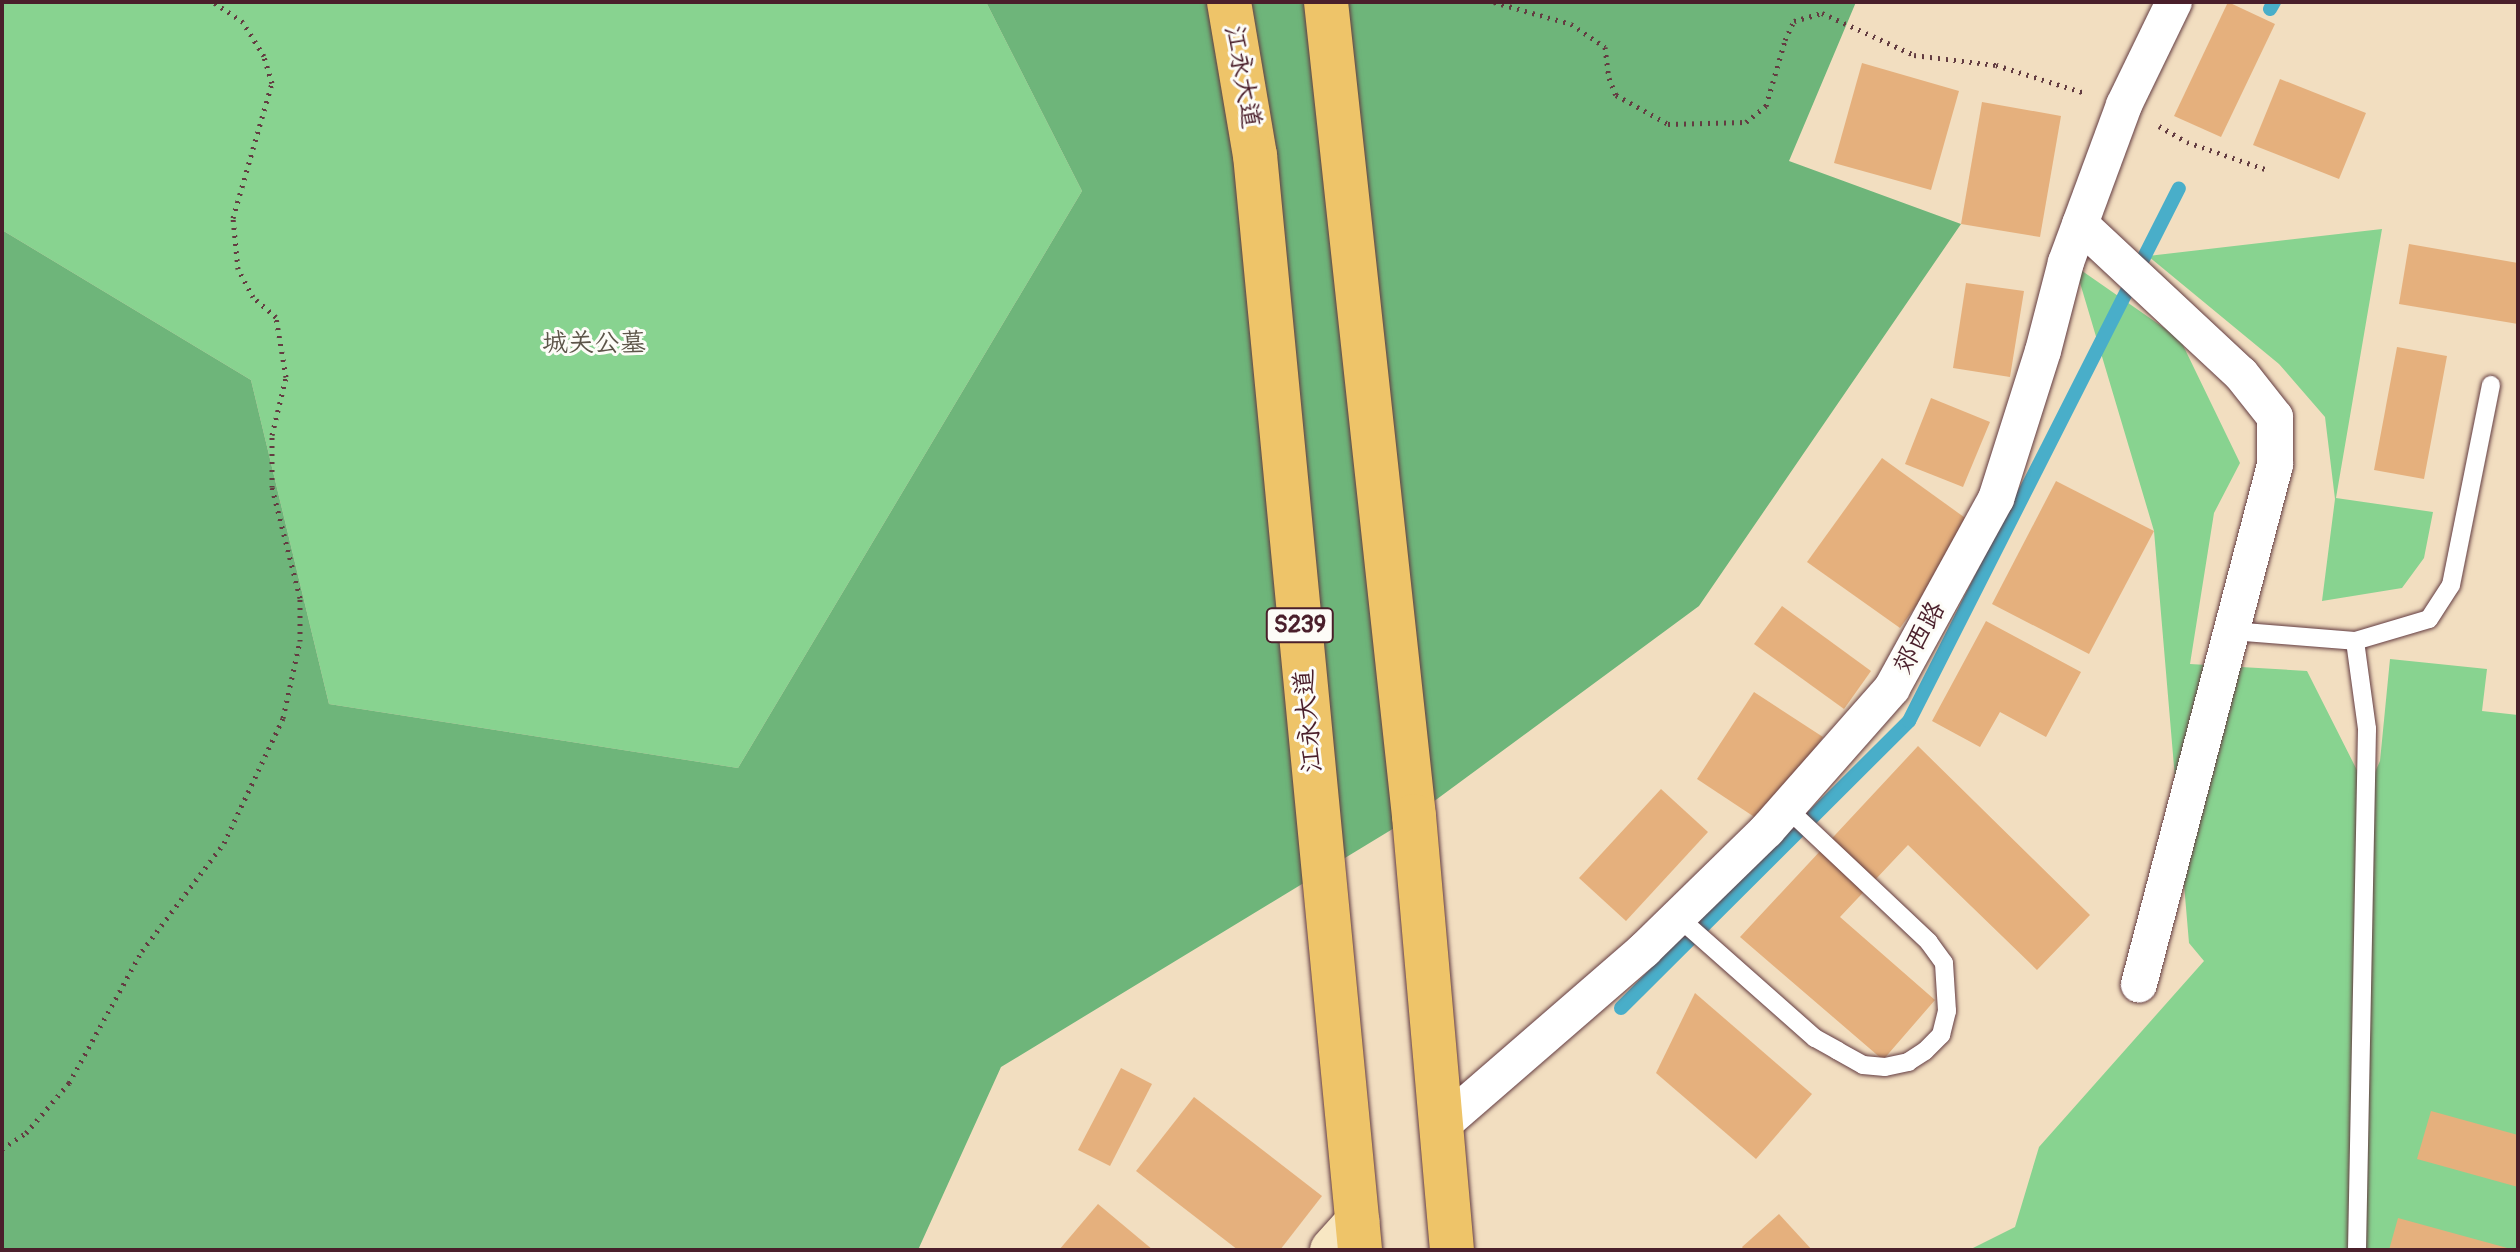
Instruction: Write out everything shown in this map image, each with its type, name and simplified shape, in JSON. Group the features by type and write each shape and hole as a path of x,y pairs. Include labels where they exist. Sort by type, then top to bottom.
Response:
{"main road":[{"name":"江永大道","path":"1229,2 1255,155 1349,1241"},
{"path":"1326,2 1414,816 1452,1250"}],"street":[{"name":"郊西路","path":"1441,1126 1680,919 1789,811 1892,688 1996,499 2080,224 2124,105 2174,2"},
{"path":"2080,224 2241,374 2275,417 2275,465 2139,984"}],"lane":[{"path":"2232,631 2355,641 2429,619 2451,585 2491,385"},
{"path":"2355,641 2367,729 2357,1250"},
{"path":"1680,919 1815,1038 1863,1065 1885,1067 1908,1062 1925,1051 1941,1035 1947,1011 1944,963 1929,942 1789,811"}],"path":[{"path":"2,1149 26,1133 69,1083 142,951 224,843 283,718 300,641 300,598 272,487 272,435 286,377 276,317 253,297 238,269 233,218 272,83 264,56 243,22 213,2"},
{"path":"1494,2 1571,24 1605,47 1609,78 1616,95 1668,124 1746,122 1766,106 1785,40 1794,21 1822,13 1914,55 1996,65 2124,105 2187,142 2268,170"}],"green space":[{"name":"城关公墓","path":"2,2 986,2 1082,191 738,768 329,704 251,380 2,230"},
{"path":"986,2 1856,2 1789,161 1961,224 1699,606 1414,816 1001,1067 918,1250 4,1250 2,230 251,380 329,704 738,768 1082,191"},
{"path":"2382,229 2336,498 2433,512 2424,558 2402,588 2322,601 2335,499 2325,417 2279,364 2148,256"},
{"path":"2075,266 2180,339 2240,463 2214,513 2190,664 2307,671 2367,790 2380,761 2390,659 2487,669 2482,711 2518,715 2518,1250 1969,1250 2015,1227 2039,1147 2204,961 2189,943 2154,531"}],"building":[{"path":"2228,2 2275,24 2221,137 2174,116"},
{"path":"1862,63 1959,91 1931,190 1834,163"},
{"path":"2280,79 2366,113 2339,179 2253,145"},
{"path":"1982,102 2061,116 2040,237 1961,224"},
{"path":"2409,244 2518,263 2518,324 2399,304"},
{"path":"1966,283 2024,291 2010,377 1953,368"},
{"path":"2397,347 2447,356 2424,479 2374,470"},
{"path":"1931,398 1990,422 1963,487 1905,464"},
{"path":"1882,458 1975,525 1900,628 1807,562"},
{"path":"2056,481 2154,531 2089,654 1992,604"},
{"path":"1782,606 1871,671 1844,709 1754,644"},
{"path":"1986,621 2081,672 2046,737 2000,712 1980,747 1932,721"},
{"path":"1754,692 1823,737 1765,824 1697,779"},
{"path":"1918,746 2090,915 2037,970 1908,845 1840,917 1935,1000 1883,1060 1740,937"},
{"path":"1661,789 1708,832 1626,921 1579,878"},
{"path":"1695,993 1812,1094 1756,1159 1656,1073"},
{"path":"1121,1068 1152,1084 1110,1166 1078,1150"},
{"path":"1194,1097 1322,1196 1280,1250 1238,1250 1136,1171"},
{"path":"2431,1111 2518,1135 2518,1187 2417,1159"},
{"path":"1098,1204 1153,1250 1059,1250"},
{"path":"1779,1214 1812,1250 1744,1250 1742,1247"},
{"path":"2398,1218 2511,1249 2511,1250 2389,1250"}],"waterway":[{"path":"2270,9 2274,2"},
{"path":"1621,1008 1909,721 2179,188"}]}
